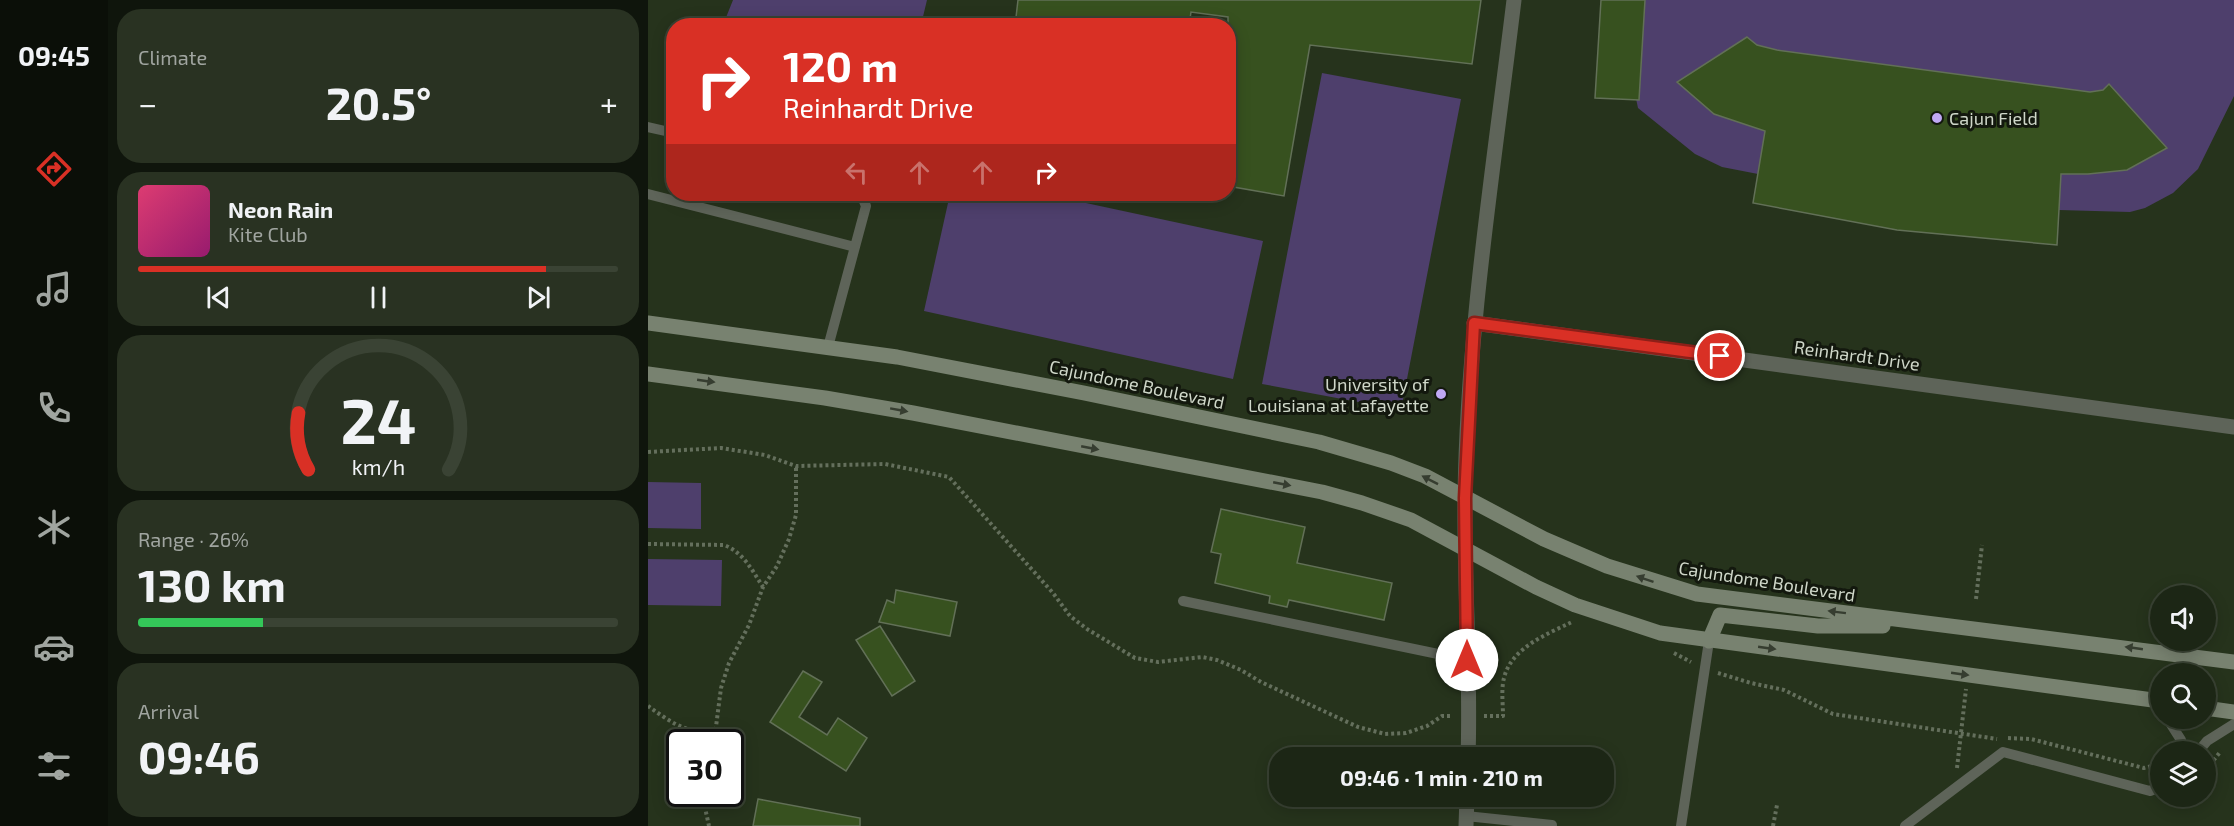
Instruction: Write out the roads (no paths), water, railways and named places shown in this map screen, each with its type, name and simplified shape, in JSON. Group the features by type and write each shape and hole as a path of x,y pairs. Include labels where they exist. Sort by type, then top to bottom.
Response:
{"street":[{"path":"1469,747 1470,716 1465,498 1474,323 1514,0"},
{"name":"Cajundome Boulevard","path":"648,323 897,357 1319,442 1391,463 1425,477 1544,539 1607,566 1697,594 2234,662"},
{"name":"Reinhardt Drive","path":"1474,323 2234,427"},
{"path":"648,374 825,398 913,413 1322,492 1411,520 1536,587 1575,605 1660,633 2150,702"},
{"path":"1709,641 1719,615 1818,626 1949,625"},
{"path":"2216,710 2234,712"}],"lane":[{"path":"648,127 666,131"},
{"path":"648,194 666,199"},
{"path":"675,201 855,247"},
{"path":"828,347 866,206 864,201"},
{"path":"1184,601 1467,660"},
{"path":"1681,826 1709,641"},
{"path":"2207,741 2234,724"},
{"path":"1905,826 2003,752 2150,791"},
{"path":"1466,821 1552,825"}],"place":[{"name":"Cajun Field","path":"1937,118"},
{"name":"University of Louisiana at Lafayette","path":"1441,394"}]}
